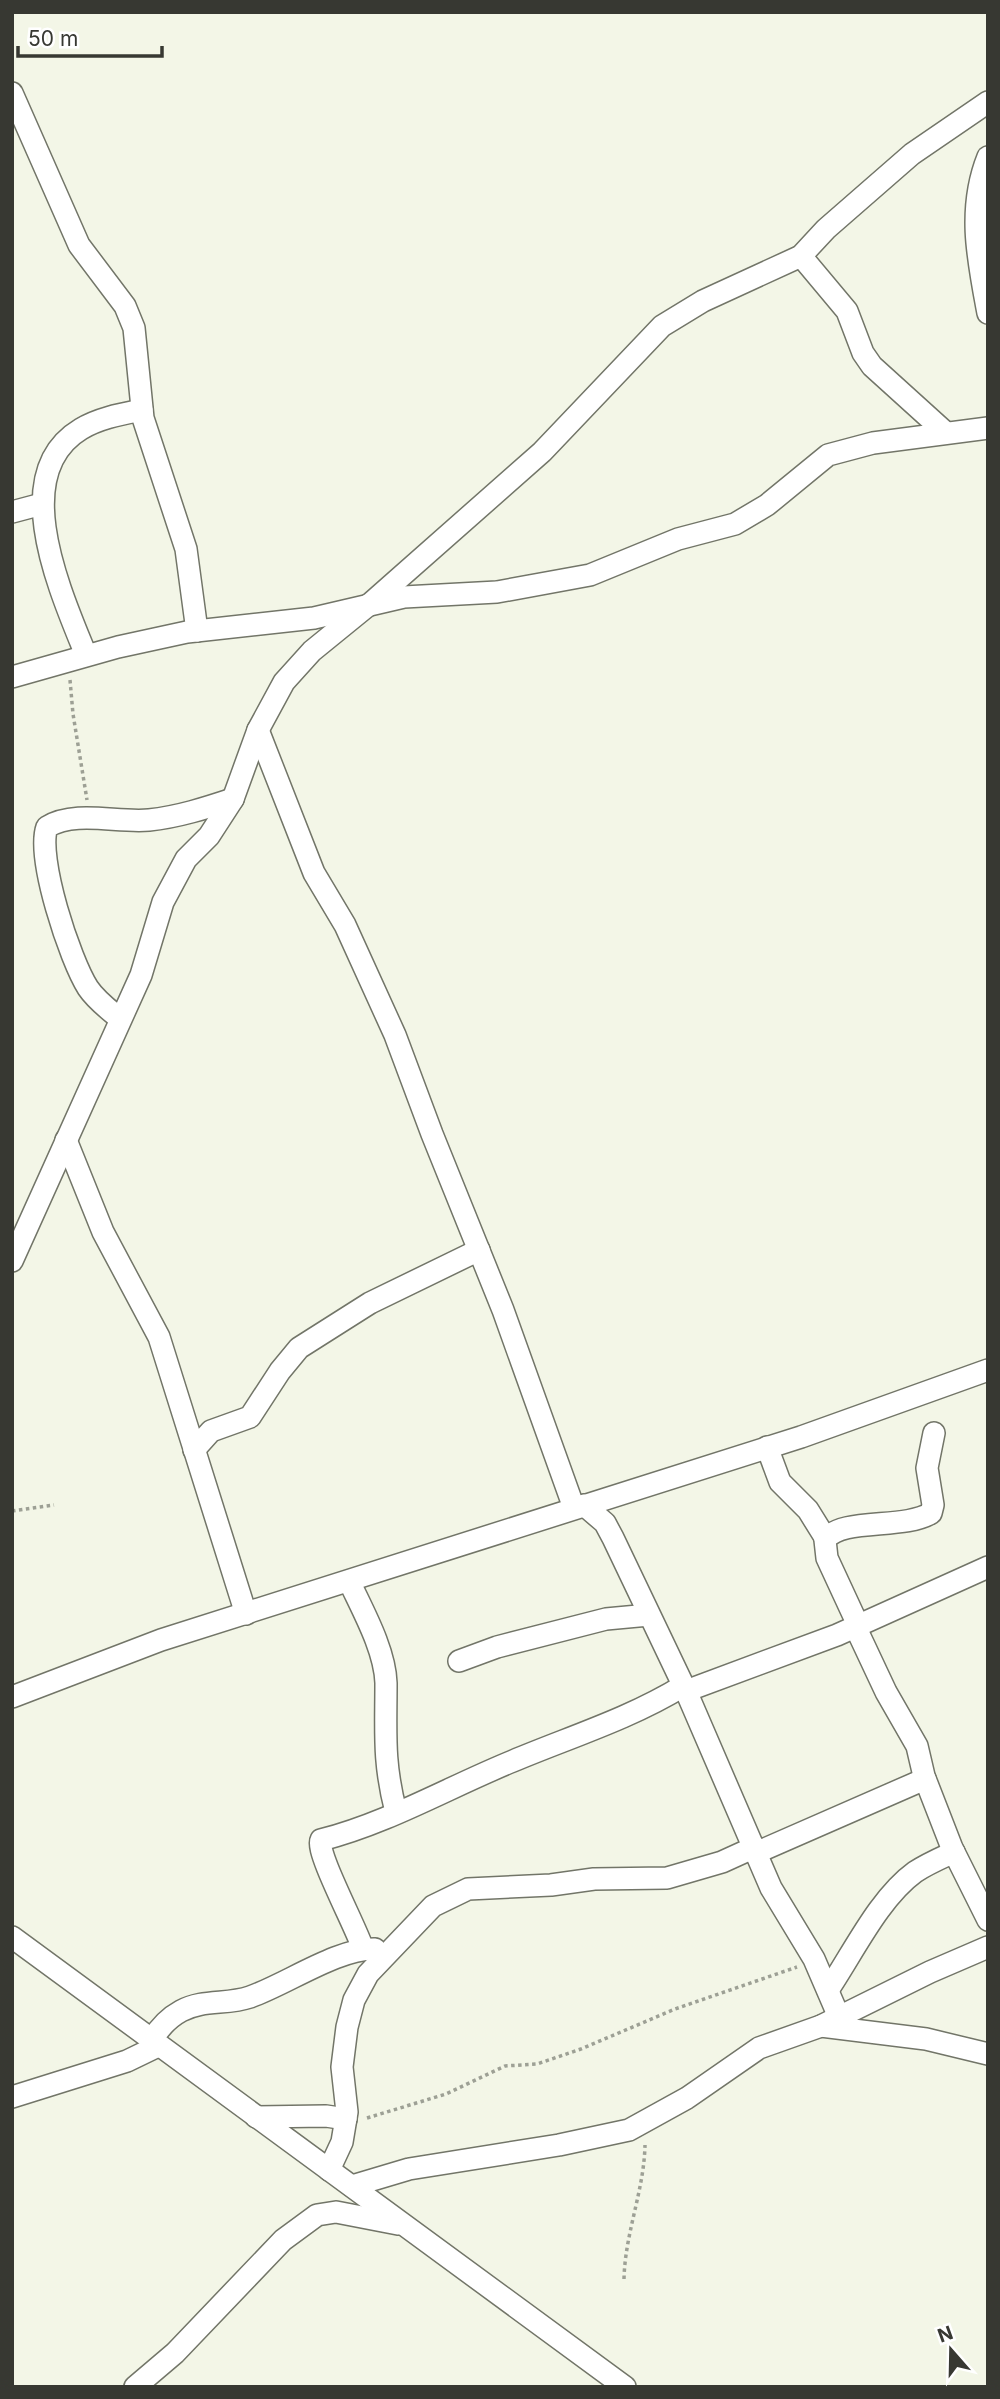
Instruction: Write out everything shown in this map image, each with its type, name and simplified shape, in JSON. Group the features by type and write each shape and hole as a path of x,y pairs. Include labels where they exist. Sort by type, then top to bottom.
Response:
{"street":[{"path":"12,93 79,245 130,316 136,342 142,410 151,447 186,549 197,631"},
{"path":"12,1261 119,1018 141,975 163,902 175,878 233,799 258,730 284,682 293,671 312,651 372,603 542,452 668,321 702,301 801,256 826,229 903,161 988,102"},
{"path":"988,158 975,206 977,248 988,313"},
{"path":"801,256 847,311 863,353 873,366 946,433"},
{"path":"77,658 49,550 42,504 44,482 69,439 80,429 102,419 142,410"},
{"path":"12,677 77,658 197,631 314,618 404,597 497,592 590,575 678,539 735,524 775,499 828,455 873,443 988,428"},
{"path":"12,512 42,504"},
{"path":"258,730 314,873 345,925 382,1004 579,1507 605,1523 684,1689 771,1888 814,1959 828,1990 830,2021"},
{"path":"119,1018 89,990 79,973 44,860 43,837 47,827 55,822 149,820 176,816 233,799"},
{"path":"65,1140 103,1232 159,1337 246,1614"},
{"path":"194,1451 211,1432 250,1417 279,1371 299,1348 370,1303 479,1250"},
{"path":"12,1696 161,1640 767,1447 988,1370"},
{"path":"826,1539 837,1531 853,1527 906,1523 931,1513 927,1468 934,1433"},
{"path":"767,1447 780,1482 808,1510 826,1539 827,1558 886,1692 917,1746 925,1779 954,1852 988,1920"},
{"path":"363,1949 347,1906 322,1858 319,1842 354,1832 471,1782 510,1762 602,1728 684,1689 857,1626 988,1567"},
{"path":"349,1581 382,1663 386,1684 384,1740 396,1812"},
{"path":"459,1661 498,1647 606,1619 649,1615"},
{"path":"330,2170 342,2142 345,2122 342,2067 347,2027 354,2000 368,1974 433,1906 468,1889 540,1886 594,1879 667,1878 756,1849 925,1779"},
{"path":"828,1990 877,1915 902,1885 913,1873 954,1852"},
{"path":"12,1937 154,2044 625,2387"},
{"path":"352,2186 409,2169 559,2145 629,2130 647,2122 759,2048 830,2021 988,1947"},
{"path":"12,2097 127,2061 154,2044 163,2023 183,2009 211,2001 246,1998 288,1982 351,1950 390,1949"},
{"path":"830,2021 988,2054"},
{"path":"256,2118 326,2116 345,2122"},
{"path":"135,2387 175,2353 283,2240 317,2215 336,2212 405,2225"}],"path":[{"path":"77,658 73,715 89,820"},
{"path":"12,1511 54,1505"},
{"path":"345,2122 446,2094 506,2066 537,2064 581,2049 675,2009 814,1959"},
{"path":"624,2279 627,2240 645,2165 647,2122"}]}
